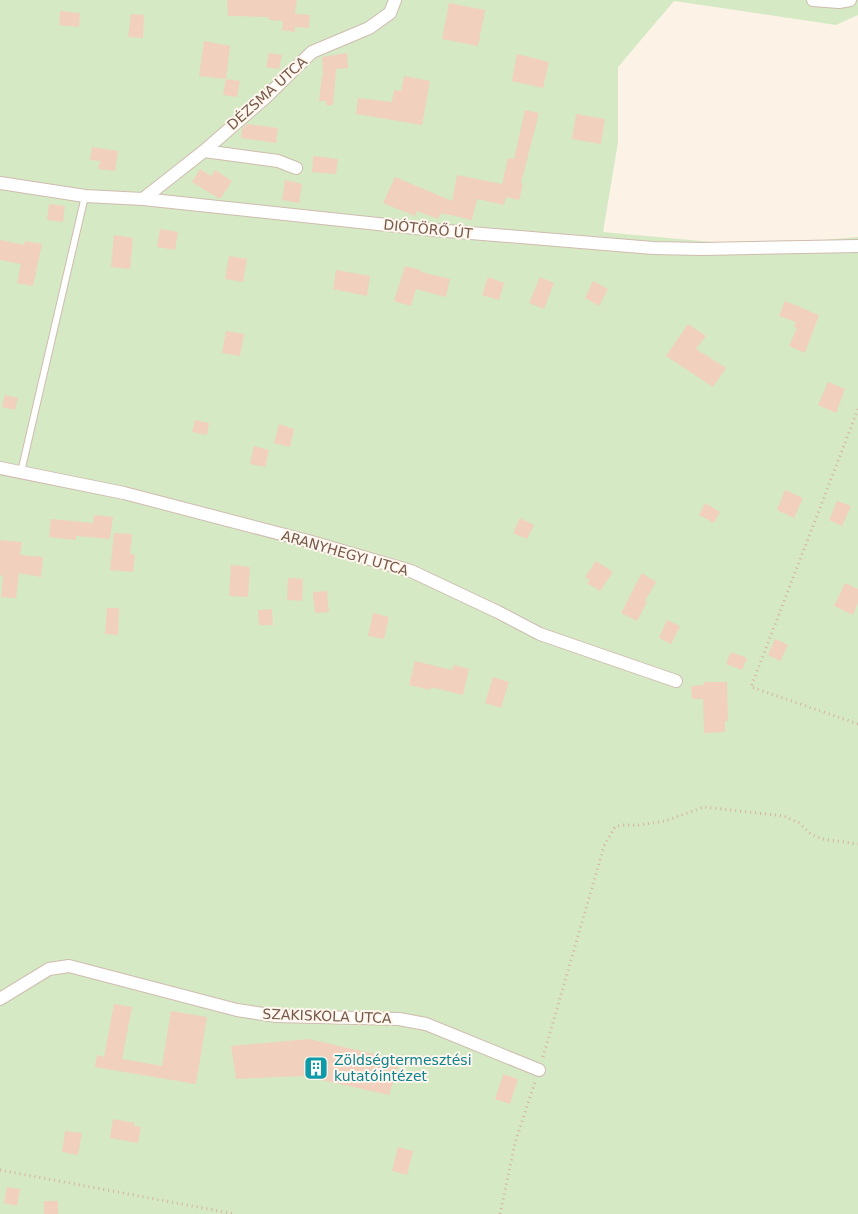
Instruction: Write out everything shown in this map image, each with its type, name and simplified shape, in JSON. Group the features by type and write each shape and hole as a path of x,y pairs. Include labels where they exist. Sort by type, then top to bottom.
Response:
{"street":[{"name":"DÉZSMA UTCA","path":"143,199 204,151 265,98 312,52 369,28 390,13 395,0"},
{"path":"813,0 839,2 850,0"},
{"path":"204,151 278,161 296,168"},
{"name":"DIÓTÖRŐ ÚT","path":"0,183 85,196 143,199 434,230 653,248 858,246"},
{"name":"ARANYHEGYI UTCA","path":"0,468 124,493 308,541 411,571 540,634 676,681"},
{"name":"SZAKISKOLA UTCA","path":"0,999 49,968 69,966 237,1010 276,1016 398,1018 426,1024 539,1070"}],"lane":[{"path":"21,472 85,196"}],"path":[{"path":"858,409 750,686 858,724"},
{"path":"500,1214 515,1143 539,1070 604,846 615,827 622,824 639,825 665,821 704,807 784,816 799,823 811,834 822,838 858,844"},
{"path":"0,1170 235,1214"}],"green space":[{"path":"0,0 858,0 858,15 836,25 674,1 618,67 618,142 603,232 756,246 858,237 858,1214 0,1214"}],"building":[{"path":"227,0 297,0 295,14 310,15 309,28 295,27 295,32 282,30 283,21 269,20 269,17 228,16"},
{"path":"449,3 485,10 478,46 442,39"},
{"path":"60,11 80,13 79,27 59,25"},
{"path":"131,14 144,15 143,38 128,37"},
{"path":"204,41 230,46 226,79 199,76"},
{"path":"269,53 282,55 279,69 266,67"},
{"path":"347,53 348,68 336,69 333,105 326,105 326,101 319,101 323,76 322,57"},
{"path":"517,54 549,62 543,88 512,81"},
{"path":"404,76 430,81 422,125 356,114 358,98 392,102 394,90 401,91"},
{"path":"226,79 240,81 237,97 223,95"},
{"path":"525,110 539,113 521,183 523,184 519,200 506,197 504,205 477,199 472,220 441,213 438,219 417,211 415,216 383,203 395,177 452,201 457,175 502,184 508,158 514,159"},
{"path":"576,114 605,119 601,144 572,139"},
{"path":"247,124 278,128 276,143 241,138 242,129"},
{"path":"92,147 118,151 115,171 98,169 100,161 90,160"},
{"path":"313,156 338,159 336,174 312,172"},
{"path":"200,169 211,176 215,170 232,181 220,199 192,182"},
{"path":"285,180 302,184 299,203 282,200"},
{"path":"49,204 65,206 63,222 47,220"},
{"path":"160,229 178,232 175,250 157,247"},
{"path":"114,235 133,238 130,269 111,267"},
{"path":"0,240 24,245 25,241 42,244 33,286 17,283 21,264 0,260"},
{"path":"229,256 247,259 243,282 225,279"},
{"path":"405,266 450,279 446,297 416,289 411,306 394,301"},
{"path":"336,270 370,276 367,296 333,289"},
{"path":"488,277 504,283 499,300 482,295"},
{"path":"540,277 554,283 544,309 529,303"},
{"path":"593,281 608,289 599,306 585,298"},
{"path":"785,301 819,315 805,353 789,346 797,328 794,327 796,322 779,316"},
{"path":"688,324 706,336 696,349 726,368 713,387 666,356"},
{"path":"226,331 244,334 240,356 222,353"},
{"path":"828,382 845,389 836,413 818,405"},
{"path":"5,395 18,398 15,410 2,407"},
{"path":"195,420 209,423 207,435 192,432"},
{"path":"279,424 294,429 290,447 274,443"},
{"path":"254,446 269,450 265,467 250,464"},
{"path":"785,490 803,498 794,518 777,510"},
{"path":"837,501 851,506 842,526 829,520"},
{"path":"705,503 720,512 714,523 699,515"},
{"path":"94,515 113,517 110,539 76,536 76,540 49,537 51,519 93,523"},
{"path":"520,518 534,525 527,539 513,533"},
{"path":"114,533 132,534 130,554 135,555 133,572 110,570"},
{"path":"0,540 22,542 20,555 43,557 41,577 19,573 16,598 1,597 3,576 0,575"},
{"path":"596,561 613,572 600,591 587,583 590,580 585,577"},
{"path":"231,565 250,567 248,597 229,596"},
{"path":"642,573 656,582 645,601 647,602 637,621 621,613"},
{"path":"288,578 303,579 302,601 287,600"},
{"path":"845,583 858,589 858,603 853,615 834,606"},
{"path":"327,591 329,612 315,613 313,592"},
{"path":"107,608 119,608 118,635 105,634"},
{"path":"272,609 273,625 259,625 258,610"},
{"path":"373,613 389,617 384,639 368,636"},
{"path":"667,620 680,626 671,644 659,638"},
{"path":"775,639 788,645 780,661 768,655"},
{"path":"731,652 747,658 742,670 726,664"},
{"path":"415,661 452,670 454,665 469,669 463,695 431,687 430,690 409,685"},
{"path":"493,677 509,682 501,708 485,703"},
{"path":"704,682 727,682 728,721 725,721 725,732 704,733 703,699 692,699 691,686 704,685"},
{"path":"114,1004 132,1007 122,1059 162,1066 171,1011 207,1017 196,1084 95,1067 97,1055 104,1057"},
{"name":"Zöldségtermesztési kutatóintézet","path":"309,1039 400,1060 389,1095 303,1076 236,1079 231,1046"},
{"path":"503,1074 518,1079 510,1104 495,1099"},
{"path":"113,1119 135,1123 134,1126 141,1127 138,1143 110,1138"},
{"path":"65,1131 82,1133 78,1155 62,1152"},
{"path":"398,1147 413,1151 407,1175 392,1171"},
{"path":"7,1187 20,1189 17,1206 4,1203"},
{"path":"44,1201 58,1201 58,1214 44,1214"}],"place":[{"name":"Zöldségtermesztési kutatóintézet","path":"316,1068"}]}
